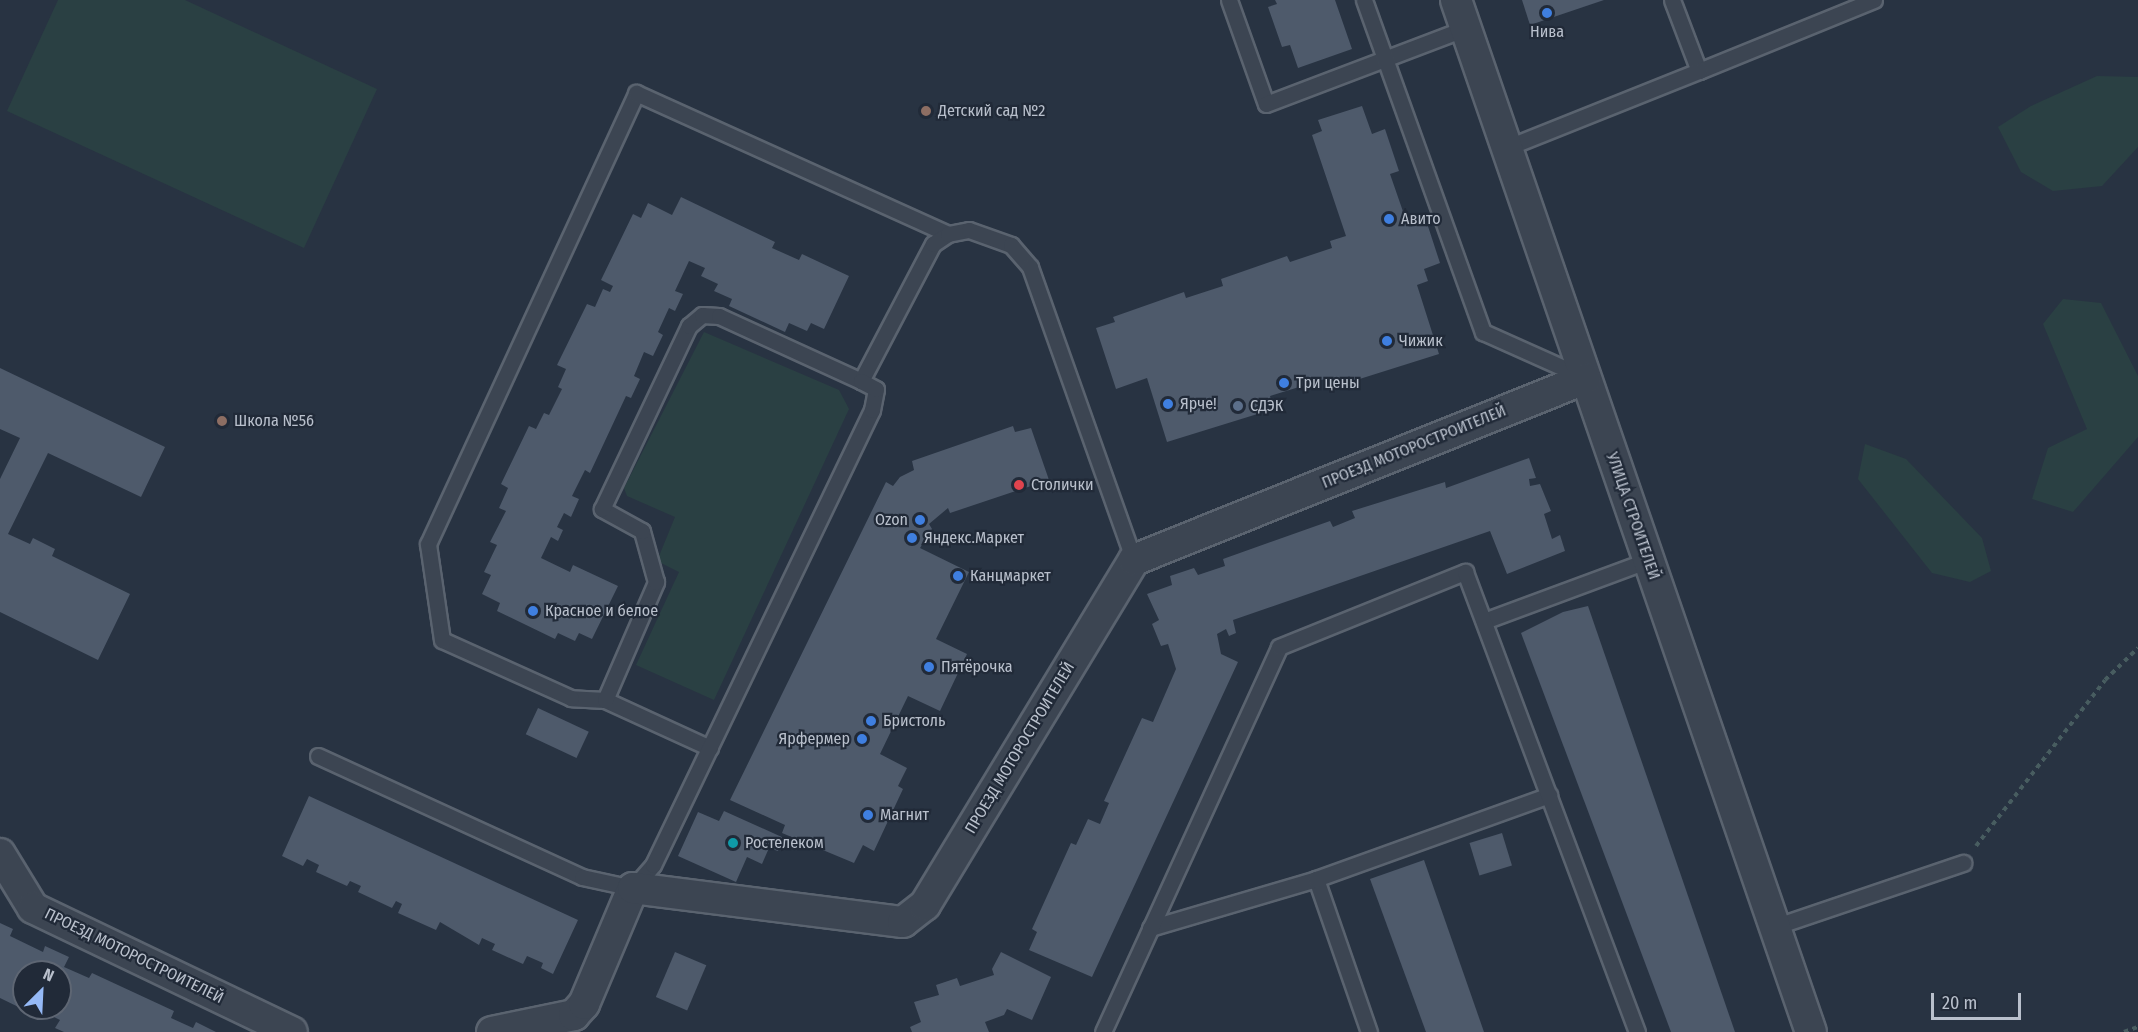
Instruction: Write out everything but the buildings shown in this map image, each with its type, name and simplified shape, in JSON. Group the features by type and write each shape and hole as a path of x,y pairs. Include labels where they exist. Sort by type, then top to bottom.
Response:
{"street":[{"name":"УЛИЦА СТРОИТЕЛЕЙ","path":"1456,0 1811,1032"},
{"name":"ПРОЕЗД МОТОРОСТРОИТЕЛЕЙ","path":"633,888 903,922 925,905 1134,560 1586,378"},
{"name":"ПРОЕЗД МОТОРОСТРОИТЕЛЕЙ","path":"0,854 33,908 292,1032"},
{"path":"492,1032 574,1015 584,1004 633,888"}],"lane":[{"path":"1229,0 1266,104 1466,28"},
{"path":"1364,0 1483,332 1586,378"},
{"path":"1672,0 1699,71"},
{"path":"1506,148 1874,0"},
{"path":"710,748 605,700 571,698 442,640 428,544 636,93 948,234"},
{"path":"861,381 933,244 948,234 969,230 1011,245 1030,267 1134,560"},
{"path":"318,756 582,877 633,888 653,865 710,748 872,410 876,389 719,316 702,315 689,326 602,508 642,531 656,582 605,700"},
{"path":"1484,621 1649,560"},
{"path":"1103,1032 1279,647 1466,572 1637,1032"},
{"path":"1150,928 1316,879 1549,795"},
{"path":"1774,927 1963,863"},
{"path":"1316,879 1369,1032"}],"path":[{"path":"1963,863 2105,680 2138,648"},
{"path":"2124,1032 2138,1027"}],"green space":[{"path":"58,0 185,0 377,89 304,248 7,111"},
{"path":"2097,76 2138,77 2138,147 2102,186 2053,191 2021,172 1998,127 2031,106"},
{"path":"2063,299 2101,303 2138,376 2138,437 2073,512 2032,499 2048,448 2087,429 2043,324"},
{"path":"704,332 839,390 849,409 714,700 636,665 679,572 657,561 675,517 627,496 624,488"},
{"path":"1865,444 1906,459 1982,538 1991,571 1970,582 1932,573 1858,479"}],"place":[{"name":"Нива","path":"1547,13"},
{"name":"Детский сад №2","path":"926,111"},
{"name":"Авито","path":"1389,219"},
{"name":"Чижик","path":"1387,341"},
{"name":"Три цены","path":"1284,383"},
{"name":"Ярче!","path":"1168,404"},
{"name":"СДЭК","path":"1238,406"},
{"name":"Школа №56","path":"222,421"},
{"name":"Столички","path":"1019,485"},
{"name":"Ozon","path":"920,520"},
{"name":"Яндекс.Маркет","path":"912,538"},
{"name":"Канцмаркет","path":"958,576"},
{"name":"Красное и белое","path":"533,611"},
{"name":"Пятёрочка","path":"929,667"},
{"name":"Бристоль","path":"871,721"},
{"name":"Ярфермер","path":"862,739"},
{"name":"Магнит","path":"868,815"},
{"name":"Ростелеком","path":"733,843"}]}
